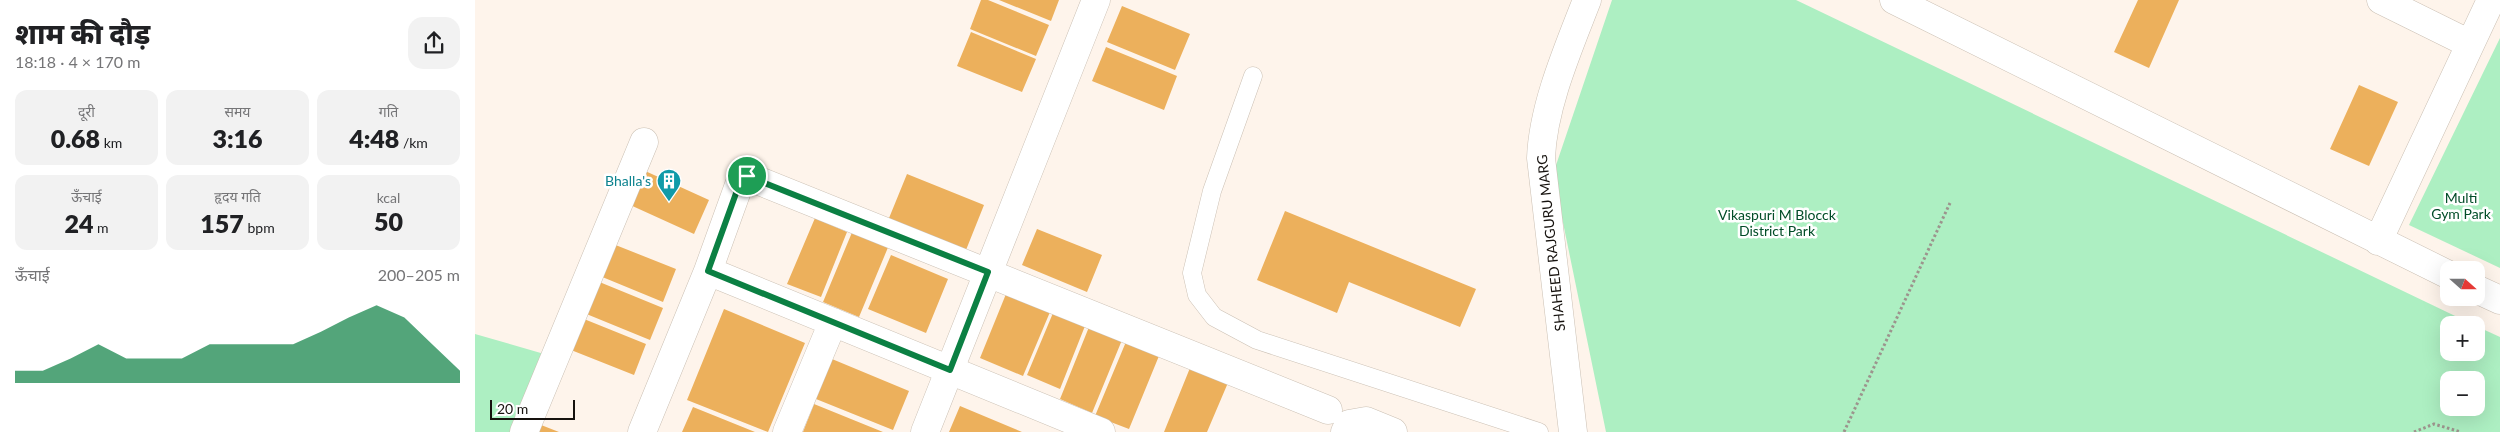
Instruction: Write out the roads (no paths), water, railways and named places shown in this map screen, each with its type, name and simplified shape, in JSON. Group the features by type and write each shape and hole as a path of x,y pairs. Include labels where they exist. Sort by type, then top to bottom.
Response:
{"street":[{"path":"925,432 1096,0"},
{"name":"SHAHEED RAJGURU MARG","path":"1573,432 1541,158 1542,136 1548,110 1587,0"},
{"path":"1894,0 2440,271"},
{"path":"2381,0 2470,44"},
{"path":"2378,241 2491,0"},
{"path":"524,432 644,142"},
{"path":"642,432 708,271 739,185 747,176 1328,410"},
{"path":"708,271 950,370 1047,422 1101,432"},
{"path":"2485,293 2500,300"},
{"path":"787,432 833,322"},
{"path":"1345,432 1349,424 1366,421 1393,432"}],"lane":[{"path":"1253,76 1212,191 1192,273 1197,295 1214,317 1257,340 1539,432"}],"place":[{"name":"Bhalla's","path":"669,202"}],"park label":[{"name":"Multi Gym Park","path":"2461,206"},
{"name":"Vikaspuri M Blocck District Park","path":"1777,224"}]}
